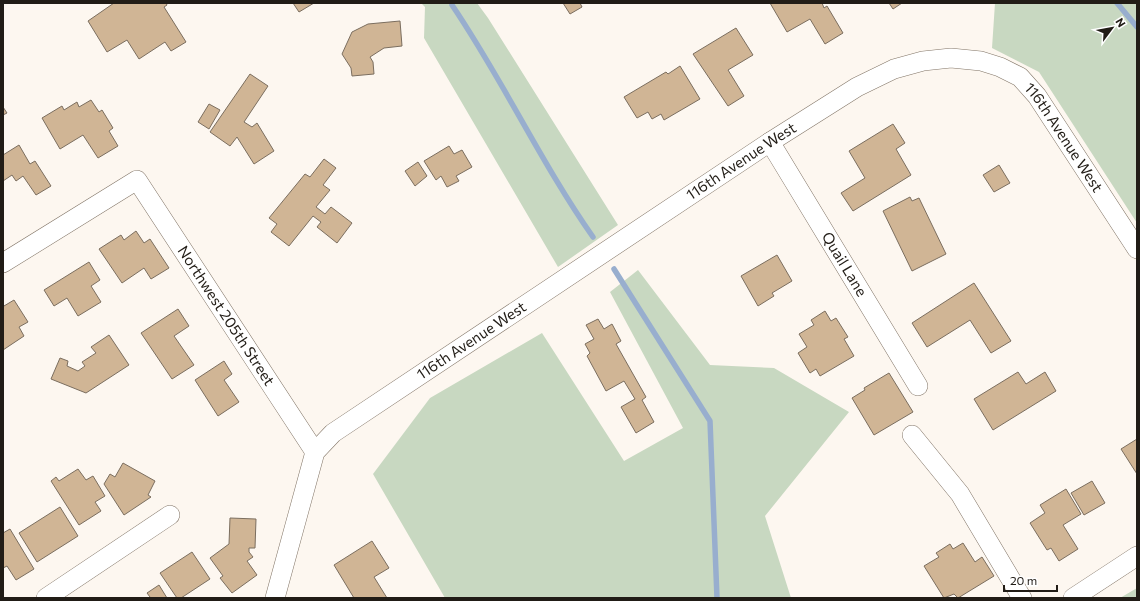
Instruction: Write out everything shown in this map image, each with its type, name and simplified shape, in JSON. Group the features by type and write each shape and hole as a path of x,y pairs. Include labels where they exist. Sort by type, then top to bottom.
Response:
{"street":[{"name":"116th Avenue West","path":"315,452 333,433 394,391 770,142 857,87 894,69 923,61 951,58 981,61 1000,67 1020,77 1037,96 1137,249"},
{"name":"Quail Lane","path":"770,142 918,386"},
{"name":"Northwest 205th Street","path":"3,263 137,180 315,452"},
{"path":"912,435 960,494 1022,598"},
{"path":"275,598 315,452"},
{"path":"46,598 170,515"},
{"path":"1073,598 1137,556"}],"green space":[{"path":"421,3 477,3 488,18 618,225 558,267 424,38 425,7"},
{"path":"995,3 1137,3 1137,223 1039,72 992,48"},
{"path":"638,270 710,365 774,368 849,412 765,516 791,598 445,598 373,474 430,398 542,333 624,461 683,428 610,292"},
{"path":"1137,588 1137,598 1120,598"}],"building":[{"path":"114,3 166,3 167,5 164,7 186,42 171,51 165,42 139,59 127,40 107,52 88,21"},
{"path":"293,3 314,3 299,12"},
{"path":"563,3 580,3 582,7 570,14"},
{"path":"770,3 822,3 824,8 827,6 843,33 825,44 810,19 787,32"},
{"path":"889,3 902,3 893,9"},
{"path":"400,21 402,46 384,48 370,57 373,62 374,74 352,76 351,68 342,54 352,32 368,24"},
{"path":"736,28 753,55 728,70 744,96 728,106 693,54"},
{"path":"680,66 700,99 664,120 661,114 652,119 648,112 637,118 624,97 666,72 668,74"},
{"path":"250,74 268,86 244,122 252,127 257,123 274,151 254,164 237,137 230,146 210,132"},
{"path":"91,100 99,112 102,110 113,128 109,131 118,146 98,158 83,135 60,149 42,118 62,106 64,110 77,102 79,107"},
{"path":"209,104 220,110 209,129 198,122"},
{"path":"3,107 7,113 3,115"},
{"path":"893,124 905,143 896,149 911,175 853,211 841,193 865,178 849,151"},
{"path":"19,145 30,164 35,161 51,186 36,195 23,176 16,181 12,175 3,181 3,155"},
{"path":"449,146 454,154 462,150 472,167 456,176 459,181 447,187 441,176 436,180 424,161"},
{"path":"324,159 336,168 323,185 330,190 316,207 325,214 331,207 352,223 337,243 317,227 321,222 313,216 289,246 271,232 277,224 269,218 305,174 310,177"},
{"path":"418,162 427,176 415,186 405,171"},
{"path":"999,165 1010,183 994,192 983,175"},
{"path":"910,197 912,201 919,198 946,254 912,271 883,211"},
{"path":"136,231 144,243 150,239 169,268 151,279 144,268 122,283 99,249 121,235 124,240"},
{"path":"777,255 792,281 772,293 774,296 758,306 741,276"},
{"path":"89,262 100,280 91,286 101,302 78,316 67,298 54,306 44,290"},
{"path":"974,283 1011,341 991,353 970,320 927,347 912,323"},
{"path":"14,300 28,322 19,327 24,336 3,350 3,304 4,306"},
{"path":"178,309 189,326 174,336 194,365 172,379 141,333"},
{"path":"825,311 831,321 836,318 848,337 844,339 854,356 820,376 816,369 810,373 798,353 807,347 799,334 814,325 811,320"},
{"path":"598,319 604,329 612,324 621,341 616,344 646,397 642,400 654,422 636,433 621,407 635,399 624,381 606,391 587,356 590,353 585,344 594,339 586,325"},
{"path":"109,335 129,365 86,393 51,379 60,358 68,361 67,366 78,371 85,366 82,362 96,353 91,347"},
{"path":"224,361 232,374 224,380 239,402 218,416 195,380"},
{"path":"1018,372 1026,384 1045,372 1056,391 993,430 974,399"},
{"path":"889,373 913,412 874,435 852,398 865,390 864,388"},
{"path":"1137,439 1137,474 1121,449"},
{"path":"123,463 155,481 148,495 151,497 124,515 104,484 110,474 115,477"},
{"path":"78,469 86,480 93,476 105,496 95,502 101,511 79,525 51,481 56,477 59,481"},
{"path":"1092,481 1105,503 1084,515 1071,493"},
{"path":"1066,489 1081,514 1063,525 1078,549 1059,561 1051,548 1047,550 1030,523 1045,513 1040,505"},
{"path":"60,507 78,536 37,562 19,533"},
{"path":"230,518 256,519 255,548 249,548 249,552 253,557 247,561 257,575 232,593 220,578 223,576 210,558 229,544"},
{"path":"10,529 34,569 16,580 7,566 3,568 3,533"},
{"path":"372,541 389,568 374,577 387,598 354,598 334,565"},
{"path":"963,543 975,562 982,557 994,576 958,598 954,594 944,598 924,566 939,557 936,553 950,544 953,549"},
{"path":"192,552 210,579 181,598 177,598 160,573"},
{"path":"159,585 167,598 149,598 150,597 147,593"}],"waterway":[{"path":"1117,3 1137,27"},
{"path":"452,5 471,33 556,180 593,237"},
{"path":"614,269 710,421 717,598"}]}
